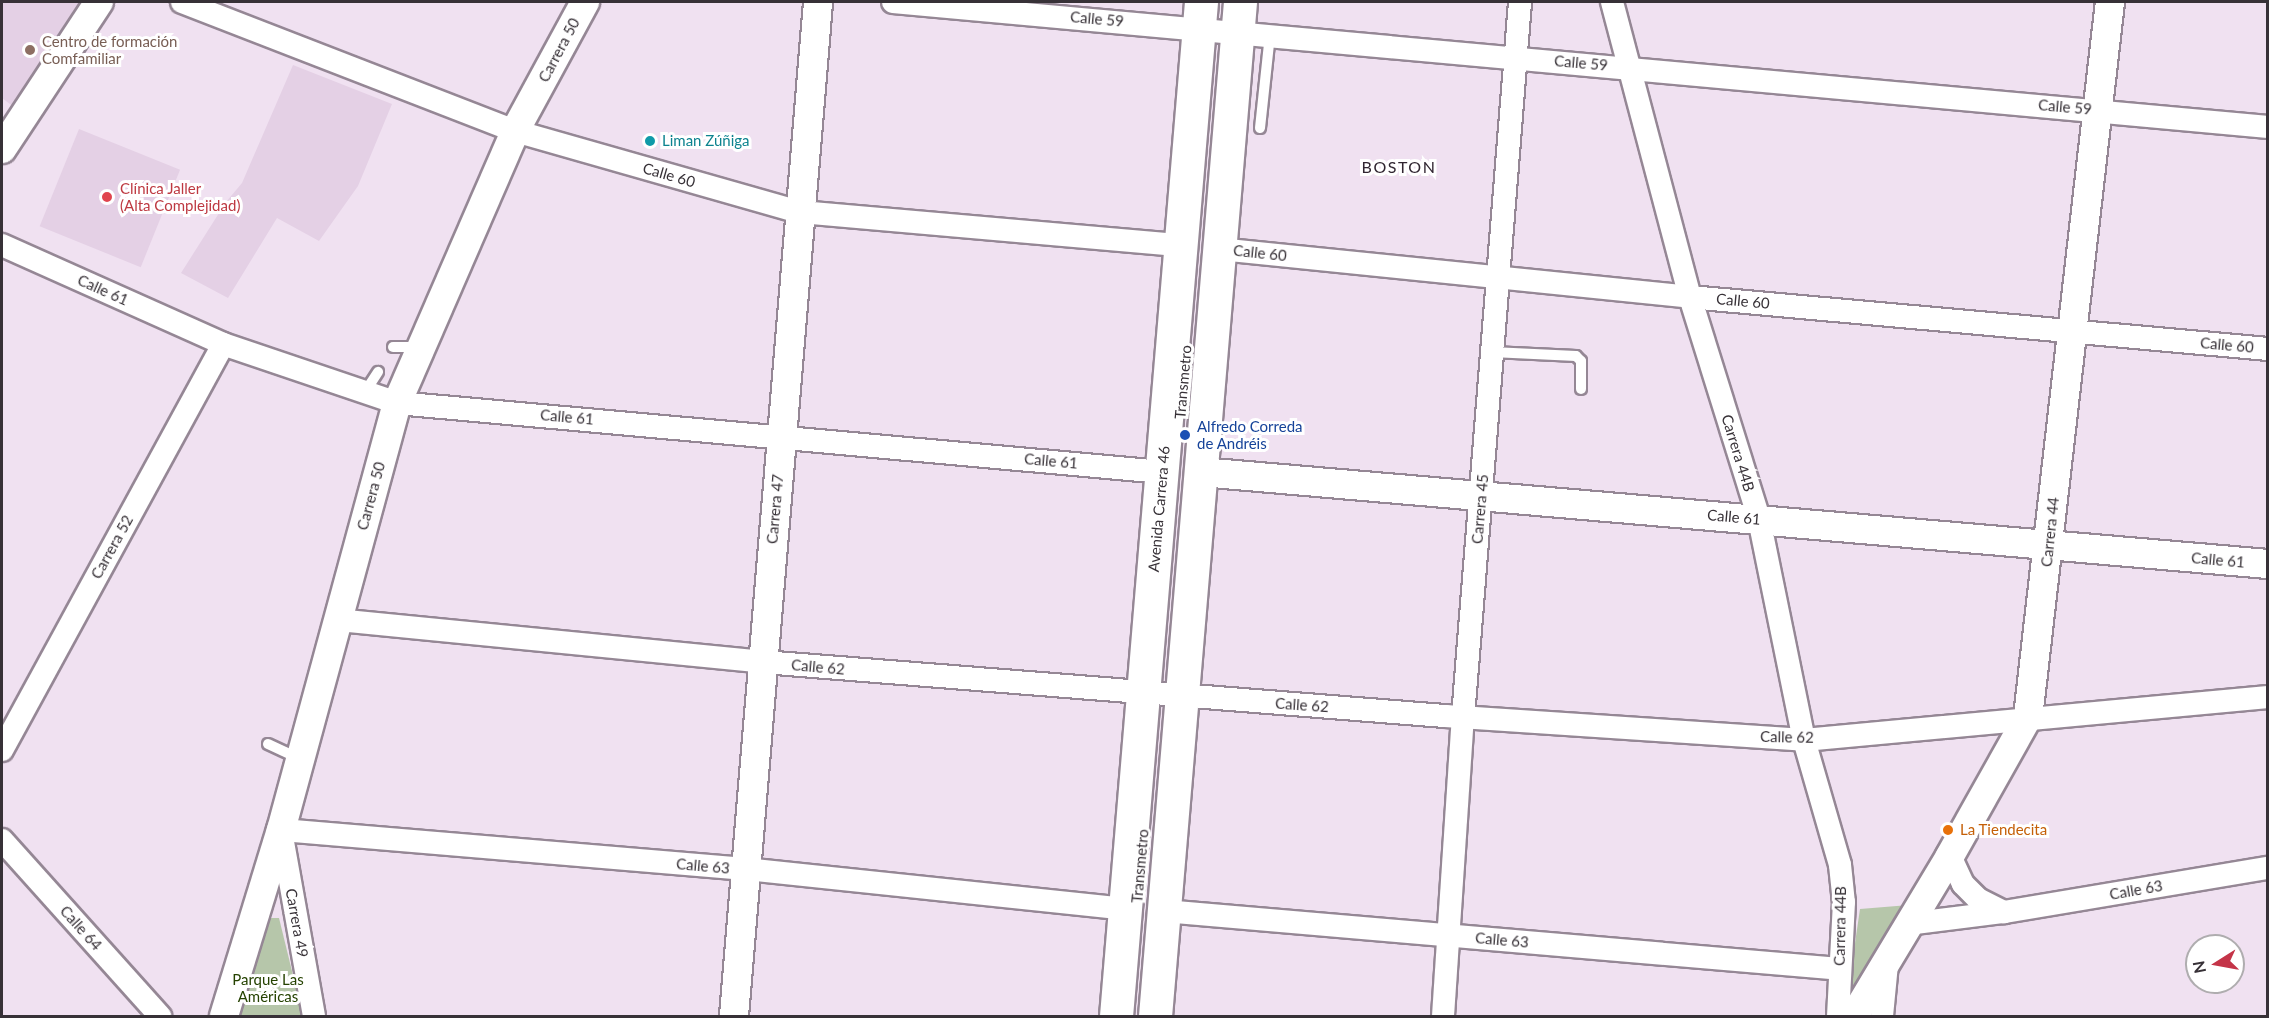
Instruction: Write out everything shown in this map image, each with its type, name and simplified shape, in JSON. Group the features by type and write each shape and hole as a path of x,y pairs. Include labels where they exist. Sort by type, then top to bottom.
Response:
{"main road":[{"name":"Avenida Carrera 46","path":"1155,1017 1164,911 1162,472 1180,245 1219,16"},
{"name":"Avenida Carrera 46","path":"1116,1017 1124,909 1164,701 1201,472 1220,249 1219,16"}],"street":[{"path":"2,149 99,2"},
{"name":"Calle 60","path":"182,2 515,131 800,213 1180,245"},
{"name":"Carrera 50","path":"224,1017 281,830 397,403 515,131 585,2"},
{"name":"Carrera 47","path":"734,1017 818,2"},
{"name":"Calle 59","path":"893,2 1219,16 1270,35 2268,127"},
{"name":"Carrera 45","path":"1443,1017 1463,717 1520,2"},
{"name":"Carrera 44B","path":"1612,2 1690,297 1759,519 1804,740 1840,866 1844,902 1838,1017"},
{"name":"Carrera 44","path":"1854,1017 1907,924 1950,856 2028,717 2110,2"},
{"name":"Calle 61","path":"2,245 223,344 397,403 782,435 1162,472"},
{"name":"Calle 60","path":"1220,249 1690,297 2268,349"},
{"name":"Carrera 52","path":"2,750 223,344"},
{"name":"Calle 61","path":"1201,472 2268,564"},
{"name":"Calle 62","path":"338,620 1164,701 1463,717 1804,740 2028,717 2268,697"},
{"name":"Calle 63","path":"281,830 746,869 1124,909"},
{"name":"Carrera 49","path":"281,830 314,1017"},
{"name":"Calle 64","path":"2,840 160,1017"},
{"path":"1950,856 1963,884 1978,900 2004,912"},
{"name":"Calle 63","path":"1907,924 2004,912 2268,868"},
{"name":"Calle 63","path":"1164,911 1839,969"},
{"path":"1882,1017 1888,957"}],"lane":[{"name":"Transmetro","path":"1127,1017 1164,701 1219,16"},
{"name":"Transmetro","path":"1167,732 1164,701 1180,612 1219,16"},
{"path":"1260,128 1270,35"},
{"path":"393,347 421,347"},
{"path":"1492,352 1576,356 1581,361 1581,389"},
{"path":"365,392 378,372"},
{"path":"268,744 300,759"}],"shaded area":[{"name":"Centro de formación Comfamiliar","path":"2,2 91,2 19,111 2,98"},
{"path":"293,65 392,104 358,186 319,241 277,218 228,298 181,273 226,202 242,183"},
{"name":"Clínica Jaller (Alta Complejidad)","path":"79,129 180,170 141,267 40,226"}],"green space":[{"path":"1909,905 1846,1004 1860,909"},
{"name":"Parque Las Américas","path":"261,918 279,918 303,1016 231,1016"}],"place":[{"name":"Centro de formación Comfamiliar","path":"30,50"},
{"name":"Liman Zúñiga","path":"650,141"},
{"name":"Clínica Jaller (Alta Complejidad)","path":"107,197"},
{"name":"Alfredo Correda de Andréis","path":"1185,435"},
{"name":"La Tiendecita","path":"1948,830"}],"district":[{"name":"BOSTON","path":"1399,167"}]}
